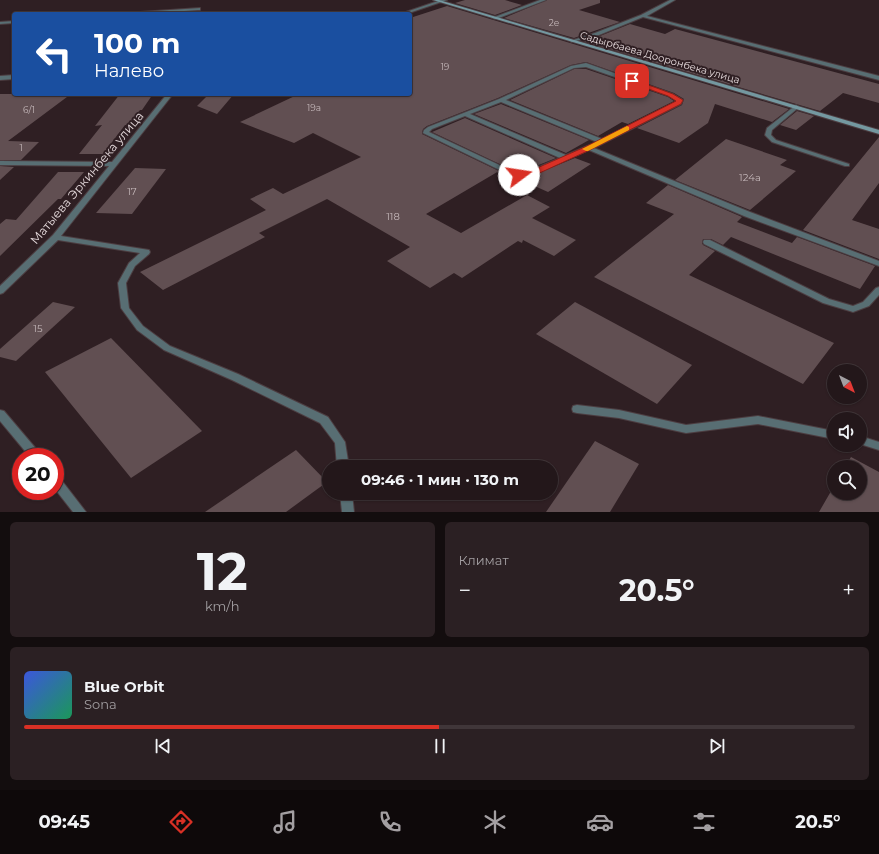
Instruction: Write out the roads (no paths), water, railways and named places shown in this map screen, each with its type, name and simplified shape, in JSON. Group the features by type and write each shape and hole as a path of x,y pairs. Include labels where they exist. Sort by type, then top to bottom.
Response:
{"main road":[{"name":"Садырбаева Дооронбека улица","path":"440,1 879,132"}],"street":[{"path":"494,18 544,0"},
{"path":"572,41 597,34 643,16 673,0"},
{"path":"408,12 440,1"},
{"path":"154,12 198,9"},
{"path":"643,16 879,78"},
{"path":"0,23 12,22"},
{"path":"586,65 671,95 680,100 679,103 589,148 530,174 514,174 426,133 426,131 430,128 465,114 501,100 573,67 586,65"},
{"path":"0,78 12,77"},
{"name":"Матыева Эркинбека улица","path":"0,291 56,237 168,96"},
{"path":"501,100 601,141"},
{"path":"796,107 769,129 768,135 774,141 847,165"},
{"path":"465,114 566,158"},
{"path":"589,148 747,214 879,264"},
{"path":"0,163 115,164"},
{"path":"56,237 146,252 132,265 122,283 125,308 140,328 167,348 235,377 324,420 340,442 342,460"},
{"path":"707,242 826,301 853,309 866,304 879,290"},
{"path":"577,409 619,414 686,429 758,420 827,434"},
{"path":"0,414 29,448"},
{"path":"867,442 879,446"},
{"path":"64,492 80,512"},
{"path":"347,500 348,512"}]}
